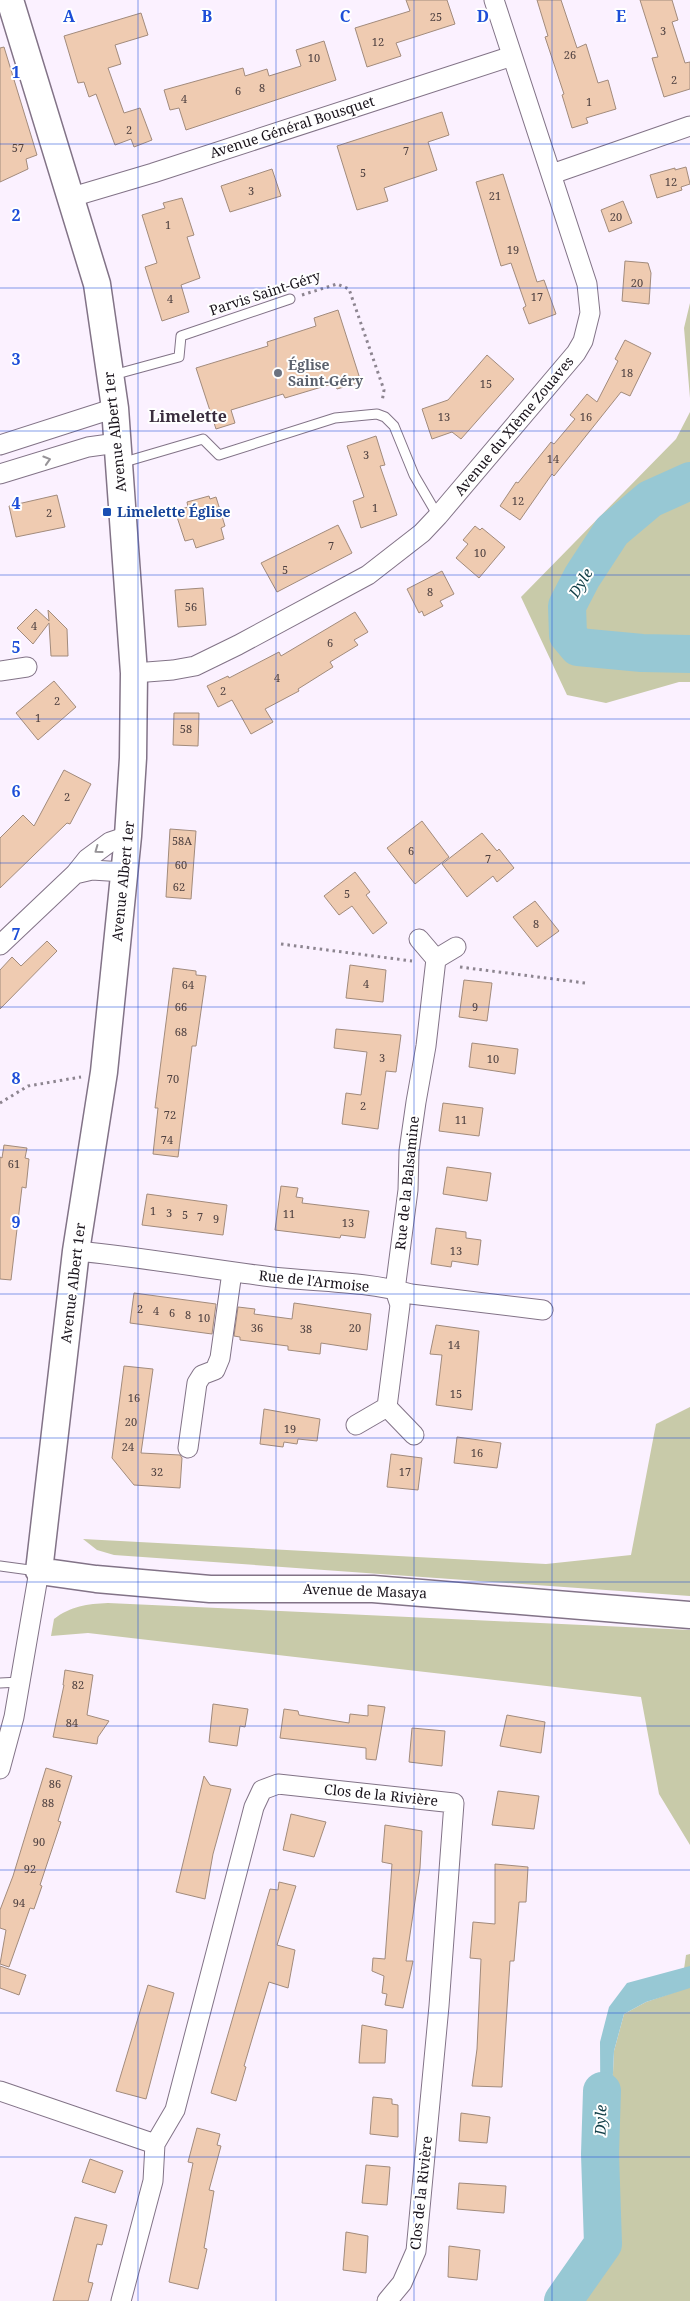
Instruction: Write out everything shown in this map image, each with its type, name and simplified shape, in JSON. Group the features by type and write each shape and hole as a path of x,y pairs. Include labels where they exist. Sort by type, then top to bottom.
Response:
{"main road":[{"name":"Avenue Albert 1er","path":"10,0 72,197 97,284 115,408 134,673 133,758 128,836 104,1072 76,1251 39,1571"},
{"name":"Avenue de Masaya","path":"39,1571 210,1589 373,1589 690,1615"}],"street":[{"name":"Avenue du XIème Zouaves","path":"134,673 195,666 368,575 416,538 438,516 563,370 583,341 590,313 587,284 494,0"},
{"name":"Avenue Général Bousquet","path":"72,197 153,173 512,56"},
{"path":"552,174 690,126"},
{"path":"0,445 115,408"},
{"path":"0,472 88,447 118,453"},
{"path":"0,671 27,667"},
{"path":"0,945 75,874 87,859 100,848 128,836"},
{"path":"75,874 92,870 124,872"},
{"path":"419,939 436,959 456,947"},
{"name":"Rue de la Balsamine","path":"387,1407 400,1305 396,1290 408,1190 409,1151 426,1046 436,959"},
{"name":"Rue de l'Armoise","path":"76,1251 543,1310"},
{"path":"188,1448 197,1383 202,1375 215,1370 220,1358 232,1272"},
{"path":"356,1425 387,1407 414,1435"},
{"name":"Avenue Albert 1er","path":"0,1769 14,1717 39,1571"},
{"name":"Clos de la Rivière","path":"122,2301 153,2181 156,2144 175,2110 254,1807 262,1790 278,1784 454,1804 439,2006 416,2251 402,2282 387,2301"},
{"path":"0,2091 156,2144"}],"lane":[{"name":"Parvis Saint-Géry","path":"110,376 179,357 181,336 290,298"},
{"path":"118,453 203,439 219,455 335,418 377,414 385,417 394,426 414,475 438,516"},
{"path":"0,1566 39,1571"},
{"path":"0,1683 20,1682"}],"path":[{"name":"Parvis Saint-Géry","path":"290,298 337,284 349,289 384,390 377,414"},
{"path":"0,1103 28,1086 104,1072"}],"green space":[{"path":"690,303 690,398 684,328"},
{"path":"690,412 690,682 679,682 606,703 567,695 521,597 676,439"},
{"path":"690,1407 690,1596 114,1555 97,1550 83,1539 546,1564 631,1555 656,1424"},
{"path":"108,1603 690,1630 690,1845 659,1794 641,1697 88,1633 51,1636 54,1619 60,1615 80,1606"},
{"path":"690,1954 690,2301 574,2301 614,2246 611,2116 614,2051 624,2014 646,2002 681,1990 686,1955"}],"water":[{"name":"Dyle","path":"690,1966 690,1988 646,2002 624,2014 614,2051 611,2116 618,2216 614,2246 574,2301 554,2301 593,2244 601,2207 600,2042 609,2007 627,1983"}],"building":[{"path":"406,0 447,0 455,24 396,43 401,56 367,67 355,28 410,11"},
{"path":"537,0 561,0 577,48 586,44 598,83 608,80 616,109 586,118 588,123 572,128 562,95 564,94 545,37 548,36"},
{"path":"640,0 672,0 678,20 672,22 685,63 690,62 690,89 664,97 652,58 658,57"},
{"path":"141,13 148,35 115,45 121,64 108,68 124,113 140,108 152,140 134,147 131,139 115,145 96,94 89,97 84,82 78,83 64,36"},
{"path":"324,41 336,80 186,130 179,108 170,110 164,90 243,68 245,76 267,69 269,76 301,66 296,50"},
{"path":"4,47 37,155 26,159 28,169 0,182 0,48"},
{"path":"442,112 449,135 428,142 437,170 384,188 388,201 357,210 337,146"},
{"path":"686,167 690,184 681,187 682,190 657,198 650,175"},
{"path":"272,169 281,196 230,212 221,186"},
{"path":"503,174 537,282 544,280 556,314 529,324 523,308 526,306 511,263 501,266 476,182"},
{"path":"182,198 194,235 187,237 200,278 181,285 189,312 162,321 145,267 157,263 142,215 165,208 163,203"},
{"path":"623,201 632,223 609,232 601,210"},
{"path":"625,261 648,263 651,273 649,304 622,301"},
{"name":"Église Saint-Géry","path":"338,310 361,382 337,389 335,383 285,398 283,394 231,410 235,423 216,429 196,368 268,346 267,342 316,326 314,318"},
{"path":"625,340 651,353 630,396 621,392 554,476 552,474 520,520 500,506 516,482 518,483 551,442 554,444 575,419 570,415 587,394 597,402 618,361 615,359"},
{"path":"487,355 514,379 461,439 452,432 432,439 422,409 448,400"},
{"path":"376,436 385,465 380,466 397,515 361,528 353,501 364,497 347,446"},
{"path":"57,495 65,527 16,537 9,506"},
{"path":"209,496 210,499 216,497 225,526 221,528 224,539 196,548 193,539 185,541 175,511 188,507 187,502"},
{"path":"338,525 352,553 277,592 261,563"},
{"path":"475,526 480,530 482,528 505,547 479,578 456,558 468,544 463,540"},
{"path":"442,571 454,594 440,601 443,606 424,616 422,611 419,613 407,589"},
{"path":"203,588 206,625 178,627 175,590"},
{"path":"36,609 49,621 48,610 67,629 68,656 51,656 49,623 33,644 17,628"},
{"path":"355,612 368,632 354,640 358,645 330,662 333,667 298,689 299,691 265,709 273,722 251,734 232,700 218,707 207,686 228,676 229,678 279,652 281,656"},
{"path":"54,681 76,707 38,740 16,713"},
{"path":"174,713 199,713 198,746 173,745"},
{"path":"64,770 91,784 70,824 67,823 0,888 0,838 23,815 34,826"},
{"path":"422,821 449,857 415,884 387,848"},
{"path":"170,829 196,831 191,899 166,897"},
{"path":"482,833 497,851 499,849 514,868 497,882 493,876 467,897 442,864"},
{"path":"355,872 370,892 366,895 387,923 373,934 352,906 339,915 324,896"},
{"path":"535,901 559,931 537,947 513,917"},
{"path":"47,941 57,951 0,1009 0,970 12,957 21,966"},
{"path":"350,965 386,970 383,1002 346,998"},
{"path":"173,968 196,971 196,975 206,976 196,1046 192,1046 178,1157 153,1154 158,1108 155,1108"},
{"path":"464,980 492,983 487,1021 459,1017"},
{"path":"336,1029 401,1035 396,1072 386,1071 378,1129 342,1124 346,1093 361,1095 367,1052 334,1048"},
{"path":"472,1043 518,1049 515,1074 469,1067"},
{"path":"443,1103 483,1108 479,1136 439,1131"},
{"path":"4,1145 27,1148 25,1158 29,1159 26,1188 22,1187 11,1280 0,1279 0,1157 2,1158"},
{"path":"447,1167 491,1173 487,1201 443,1194"},
{"path":"281,1186 298,1188 296,1197 303,1198 302,1203 369,1211 365,1238 341,1235 340,1238 275,1230"},
{"path":"147,1194 227,1205 223,1235 142,1225"},
{"path":"436,1228 466,1232 466,1238 481,1240 478,1265 452,1261 451,1267 431,1264"},
{"path":"134,1293 216,1304 212,1334 130,1323"},
{"path":"294,1303 371,1314 367,1350 321,1343 320,1354 288,1350 288,1346 240,1340 240,1337 234,1336 238,1307 255,1309 254,1314 292,1319"},
{"path":"436,1325 479,1331 472,1410 436,1405 442,1355 430,1354"},
{"path":"124,1366 153,1369 141,1453 180,1455 182,1458 180,1488 134,1485 112,1458"},
{"path":"264,1409 320,1419 317,1441 298,1439 297,1444 284,1442 283,1447 260,1444"},
{"path":"457,1437 501,1443 497,1468 454,1463"},
{"path":"391,1454 422,1458 418,1490 387,1487"},
{"path":"65,1670 93,1675 87,1715 109,1721 98,1737 97,1744 53,1737 64,1685"},
{"path":"213,1704 248,1709 245,1727 240,1726 237,1746 209,1742"},
{"path":"368,1705 385,1707 376,1760 366,1759 366,1748 280,1738 284,1709 298,1711 299,1715 349,1723 350,1714 368,1716"},
{"path":"507,1715 545,1722 541,1753 500,1746"},
{"path":"412,1728 445,1731 442,1766 409,1762"},
{"path":"46,1768 72,1776 58,1821 61,1822 40,1885 42,1886 34,1909 30,1908 9,1967 0,1964 6,1930 0,1928 0,1910 13,1876"},
{"path":"204,1776 210,1785 231,1789 213,1854 205,1899 176,1892"},
{"path":"498,1791 539,1796 534,1829 492,1825"},
{"path":"291,1814 326,1822 314,1857 283,1850"},
{"path":"385,1825 422,1831 420,1868 406,1961 413,1961 403,2008 385,2005 387,1994 382,1993 384,1976 372,1971 373,1958 385,1959 392,1864 382,1862"},
{"path":"495,1864 528,1867 526,1902 519,1902 514,1961 510,1961 502,2087 472,2086 477,2049 481,1959 470,1958 473,1922 495,1924"},
{"path":"279,1882 296,1886 277,1945 295,1950 288,1988 269,1982 244,2066 246,2067 236,2101 211,2093 270,1889 278,1890"},
{"path":"0,1966 26,1975 19,1995 0,1988"},
{"path":"148,1985 174,1993 146,2099 116,2091"},
{"path":"362,2025 387,2030 385,2063 359,2063"},
{"path":"373,2097 392,2099 392,2104 398,2105 398,2137 370,2134"},
{"path":"461,2113 490,2117 487,2143 459,2141"},
{"path":"197,2128 220,2134 217,2145 221,2146 209,2190 214,2191 204,2248 207,2249 198,2289 169,2282 193,2163 188,2162"},
{"path":"90,2159 123,2171 115,2193 82,2182"},
{"path":"366,2165 390,2167 387,2205 362,2203"},
{"path":"459,2183 506,2186 504,2213 457,2209"},
{"path":"75,2217 107,2225 102,2245 97,2244 88,2282 93,2283 88,2301 53,2301"},
{"path":"346,2232 368,2236 366,2273 343,2270"},
{"path":"449,2246 480,2250 477,2280 448,2277"}],"waterway":[{"name":"Dyle","path":"690,481 650,499 612,531 582,577 567,606 568,635 578,647 642,653 690,654"},
{"name":"Dyle","path":"563,2301 603,2244 600,2154 602,2091"}],"place":[{"name":"Église Saint-Géry","path":"278,373"},
{"name":"Limelette Église","path":"107,512"}],"district":[{"name":"Limelette","path":"188,416"}]}
